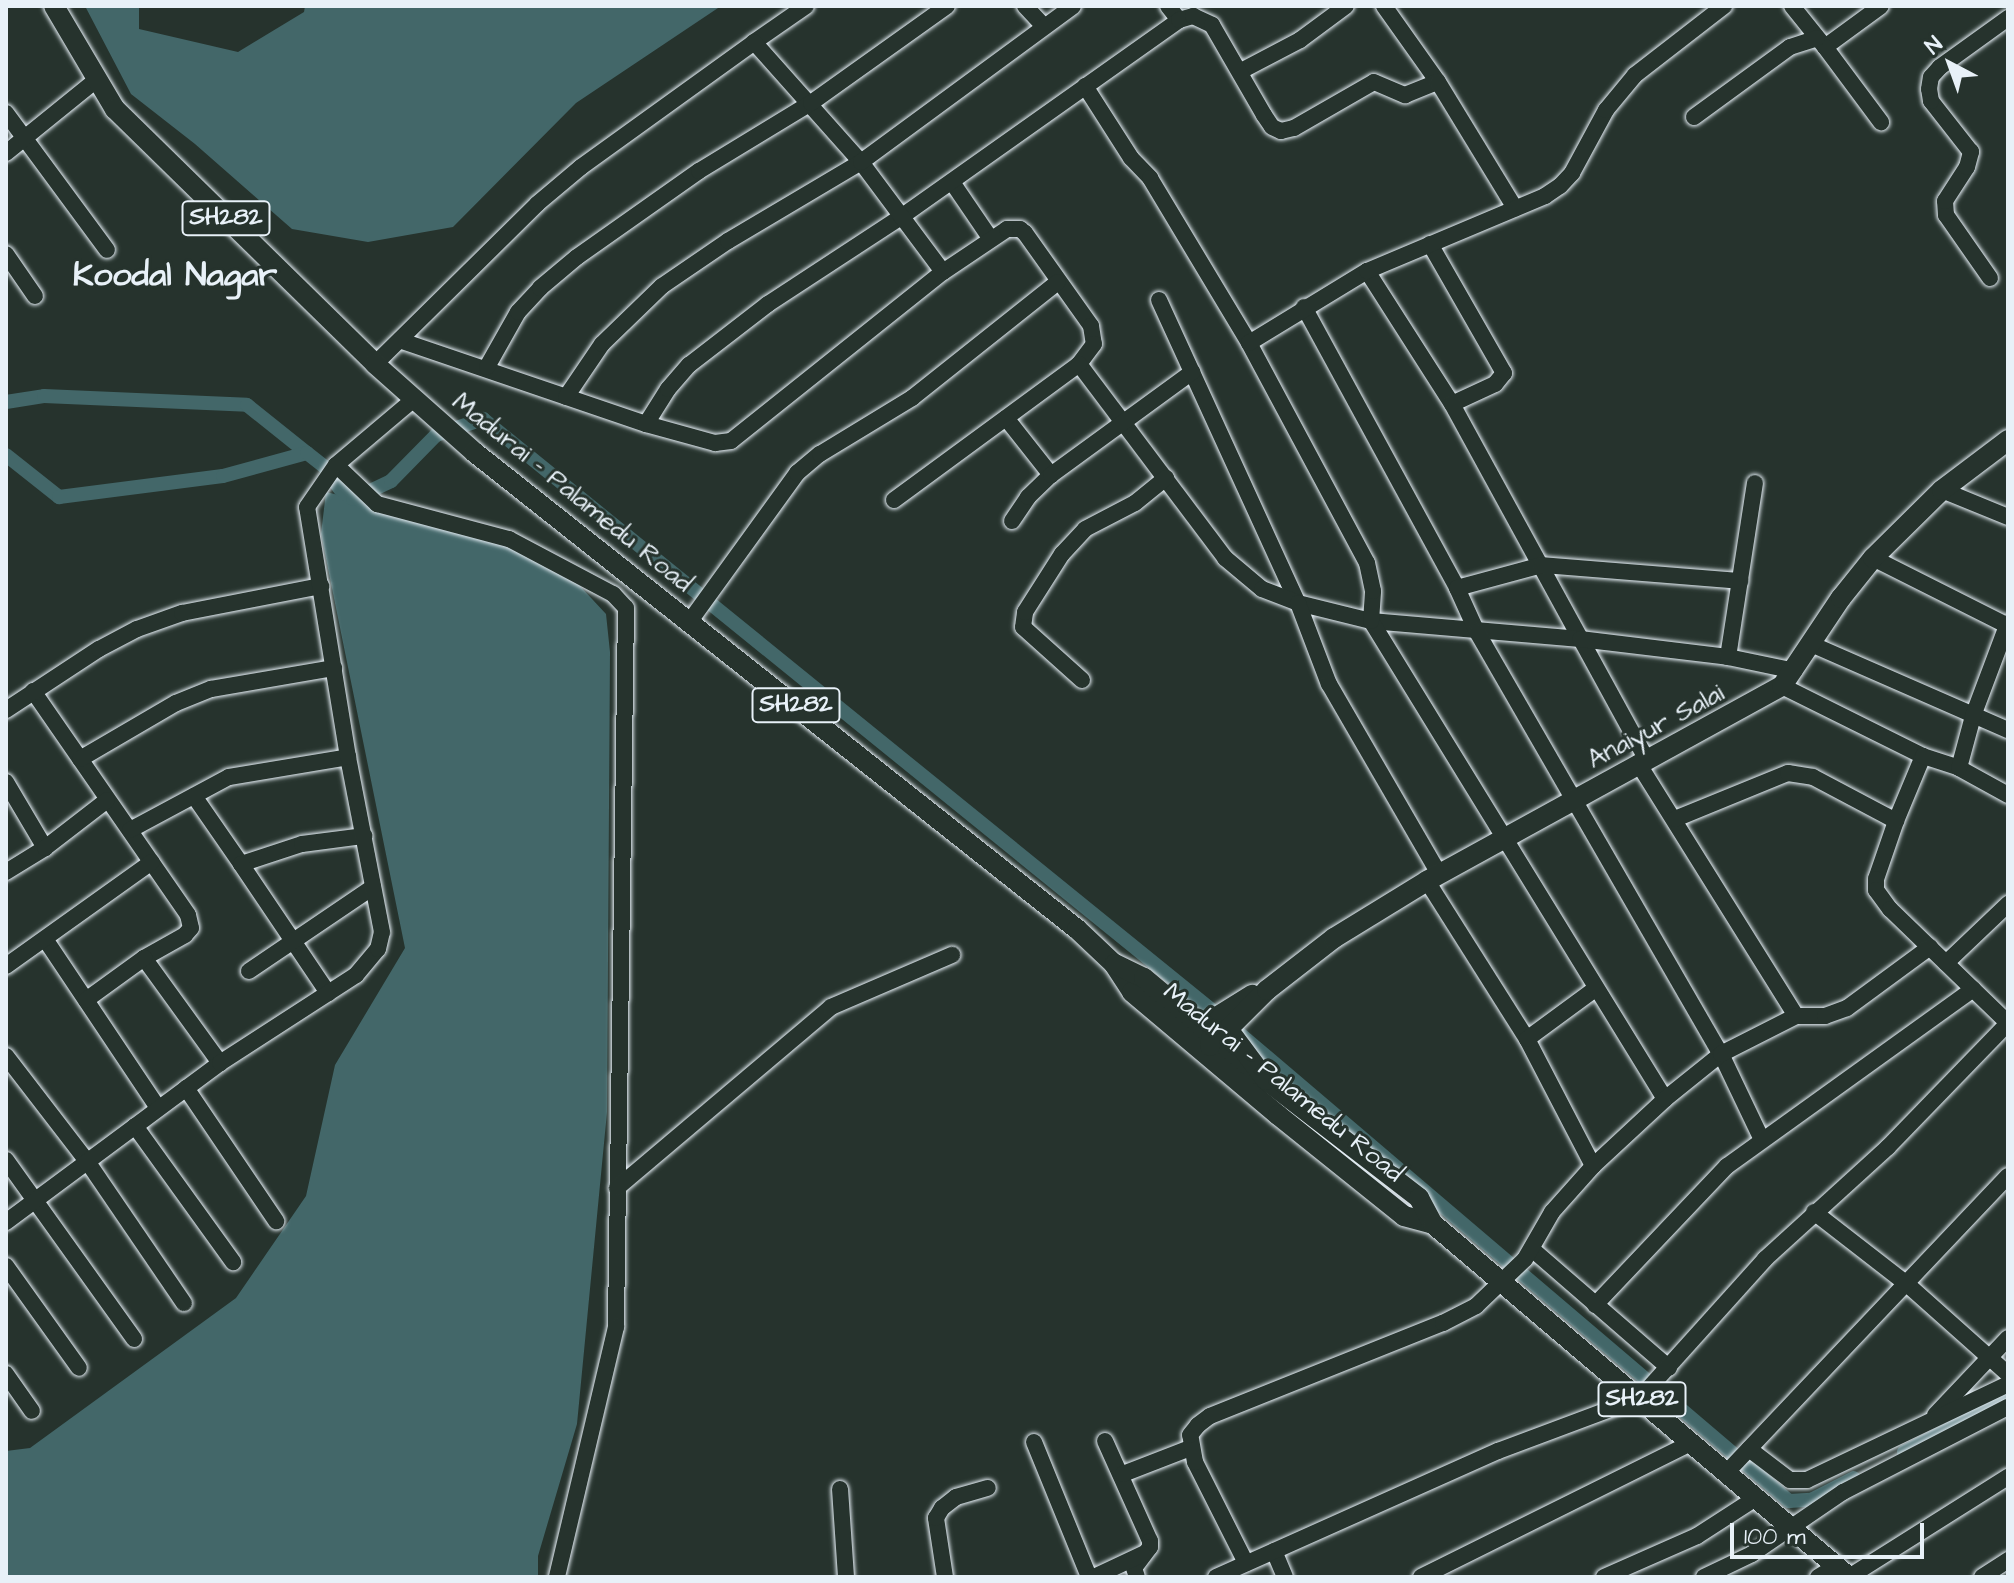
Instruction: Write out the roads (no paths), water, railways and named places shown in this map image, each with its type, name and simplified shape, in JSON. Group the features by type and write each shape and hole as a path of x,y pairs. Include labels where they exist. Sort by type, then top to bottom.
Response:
{"main road":[{"name":"Madurai - Palamedu Road","path":"54,6 115,109 375,364 474,452 1077,929 1114,964 1132,992 1187,1042 1295,1130 1404,1216 1433,1224 1508,1278 1691,1443 1728,1471 1845,1573"},
{"name":"Anaiyur Salai","path":"1187,1042 1223,1023 1334,938 1433,877 1574,801 1642,760 1747,708 1788,679 1873,558 1942,490 2008,440"},
{"name":"Madurai - Palamedu Road","path":"1114,964 1144,978 1169,999 1223,1023 1266,1080 1419,1198 1433,1224"},
{"path":"1209,1059 1223,1023"},
{"path":"1295,1130 1310,1114"}],"street":[{"path":"375,364 402,341 537,204 581,167 806,6"},
{"path":"487,367 518,312 540,288 577,257 699,171 811,103 947,6"},
{"path":"1025,6 1043,25"},
{"path":"566,397 602,344 662,286 728,241 861,162 1043,25 1073,6"},
{"path":"1168,6 1179,20"},
{"path":"1241,71 1300,40 1346,6"},
{"path":"1384,6 1438,82 1515,208"},
{"path":"1249,343 1367,271 1560,186 1572,173 1606,110 1635,75 1724,6"},
{"path":"1792,6 1881,122"},
{"path":"1694,117 1790,47 1821,42 1881,6"},
{"path":"646,424 668,389 689,365 768,304 952,182 1179,20 1193,16 1212,25 1264,115 1272,127 1281,131 1294,128 1374,82 1383,82 1405,95 1438,82"},
{"path":"1990,278 1946,215 1945,201 1967,167 1971,152 1931,101 1929,89 1931,77 1940,67 2008,18"},
{"path":"754,42 861,162 943,272"},
{"path":"6,153 96,80"},
{"path":"1085,86 1131,158 1150,178 1249,343 1367,563 1373,591 1371,621 1502,839 1665,1099"},
{"path":"6,113 107,250"},
{"path":"952,182 990,238"},
{"path":"402,341 487,367 646,424 715,443 731,441 943,272 990,238 1007,229 1020,229 1094,335 1090,351 1079,364 894,500"},
{"path":"1430,244 1504,373 1495,384 1452,404"},
{"path":"6,254 35,296"},
{"path":"1367,271 1452,404 1542,565 1675,819 1796,1016"},
{"path":"690,620 797,473 820,454 904,404 1058,282"},
{"path":"1159,300 1298,603 1329,684 1433,877 1527,1039 1593,1166"},
{"path":"1304,307 1457,588 1477,632 1721,1054 1761,1138"},
{"path":"1079,364 1225,558 1245,578 1262,589 1298,603 1371,621 1580,639 1728,657 1788,679 1923,756 1959,768 2008,795"},
{"path":"1012,521 1028,497 1051,475 1192,372"},
{"path":"6,1222 220,1063 356,975 378,949 382,932 348,757 307,507 331,471 420,404"},
{"path":"1006,418 1051,475"},
{"path":"331,471 377,504 509,539 613,594 626,608 616,1327 557,1577"},
{"path":"1082,680 1023,627 1025,612 1062,554 1085,529 1135,503 1166,478"},
{"path":"1728,657 1755,483"},
{"path":"1942,490 2008,517"},
{"path":"1873,558 2008,625 1973,716 1959,768"},
{"path":"1457,588 1542,565 1740,581"},
{"path":"6,710 137,629 182,613 321,586"},
{"path":"1811,644 2008,730"},
{"path":"80,759 176,703 211,689 334,668"},
{"path":"33,691 188,915 191,928 86,1000"},
{"path":"1216,1577 1498,1451 1641,1397 1765,1259 1888,1147 2008,1023 1890,909 1876,890 1876,879 1896,821 1923,756"},
{"path":"130,830 229,777 348,757"},
{"path":"1675,819 1788,773 1813,777 1896,821"},
{"path":"6,782 45,848"},
{"path":"194,796 328,993"},
{"path":"6,872 45,848 107,800"},
{"path":"241,864 302,844 364,836"},
{"path":"6,966 152,862"},
{"path":"249,971 373,887"},
{"path":"1946,963 2008,904"},
{"path":"45,939 158,1108"},
{"path":"1246,1563 1190,1448 1190,1435 1210,1416 1460,1316 1508,1278 1529,1254 1552,1212 1593,1166 1665,1099 1721,1054 1796,1016 1825,1016 1847,1008 1930,947"},
{"path":"617,1188 831,1007 952,955"},
{"path":"144,958 220,1063"},
{"path":"1527,1039 1595,989"},
{"path":"1595,1305 1703,1189 1761,1138 1855,1077 1973,989"},
{"path":"6,1056 87,1161 184,1303"},
{"path":"186,1088 276,1221"},
{"path":"135,1126 233,1262"},
{"path":"6,1160 134,1339"},
{"path":"1728,1471 1908,1285 2008,1176"},
{"path":"1814,1212 1908,1285 1987,1359 2008,1374"},
{"path":"1529,1254 1595,1305 1668,1369"},
{"path":"6,1266 79,1368"},
{"path":"1925,1425 2008,1338"},
{"path":"6,1374 32,1411"},
{"path":"1749,1450 1797,1482 1827,1472 2008,1384"},
{"path":"1704,1577 1752,1554 1843,1492 2008,1407"},
{"path":"1105,1441 1123,1474 1150,1541 1147,1552 1134,1568 1137,1577"},
{"path":"1034,1442 1091,1577 1147,1552"},
{"path":"1421,1577 1691,1443"},
{"path":"1123,1474 1190,1448"},
{"path":"1818,1577 1845,1573 2008,1477"},
{"path":"945,1577 936,1518 942,1508 956,1497 988,1488"},
{"path":"840,1489 846,1577"},
{"path":"1604,1577 1697,1536 1756,1498"},
{"path":"1274,1551 1285,1577"},
{"path":"1982,1577 2008,1560"}],"water":[{"path":"85,6 139,6 139,29 238,52 304,12 305,6 721,6 576,103 453,227 368,242 292,229 195,144 131,94"},
{"path":"326,492 499,533 566,571 606,614 610,652 607,1112 577,1424 538,1556 538,1577 6,1577 6,1451 30,1448 236,1298 306,1196 335,1065 405,948 321,534"}],"waterway":[{"path":"6,402 44,396 247,405 307,453"},
{"path":"6,455 59,497 223,476 307,453 325,467 340,489 353,499 391,481 436,435 483,419 1224,1020"},
{"path":"1240,1034 1789,1501 1811,1500 1854,1478"},
{"path":"1904,1452 2008,1399"}],"district":[{"name":"Koodal Nagar","path":"175,276"}]}
